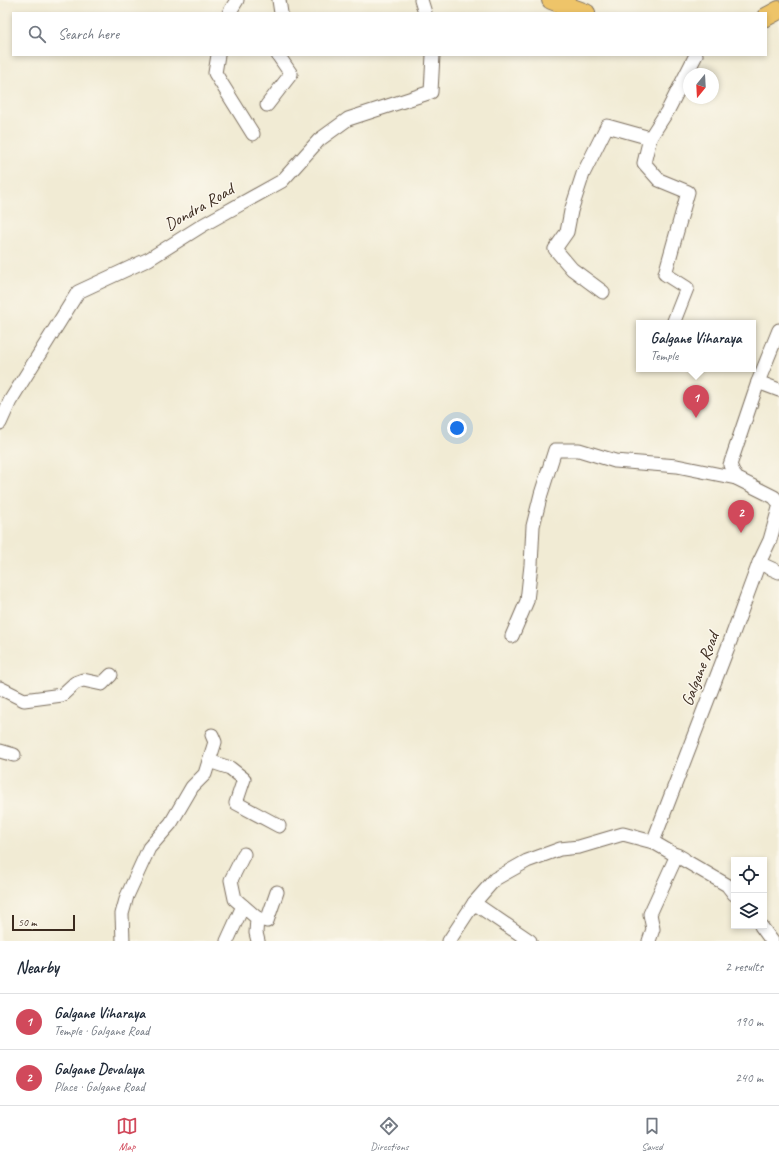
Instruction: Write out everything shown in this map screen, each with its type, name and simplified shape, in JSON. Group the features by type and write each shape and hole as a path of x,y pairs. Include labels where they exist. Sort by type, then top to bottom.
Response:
{"highway":[{"path":"551,0 583,12"},
{"path":"767,16 779,10"}],"street":[{"path":"230,12 237,0"},
{"path":"279,0 281,12"},
{"path":"421,0 425,12"},
{"path":"218,56 215,73 253,134"},
{"path":"267,105 291,74 279,56"},
{"name":"Dondra Road","path":"0,422 5,399 78,292 149,259 203,225 282,181 319,140 348,119 431,92 433,56"},
{"path":"674,320 687,288 665,274 688,192 659,180 644,163 650,138 668,110 695,56"},
{"path":"603,292 572,270 555,249 567,232 571,211 583,174 607,126 650,138"},
{"path":"736,478 730,465 758,382 779,330"},
{"path":"758,382 779,390"},
{"path":"512,636 527,601 533,526 541,494 555,450 578,450 615,461 677,466 736,478 774,497 779,503"},
{"name":"Galgane Road","path":"653,842 759,563 770,540 779,508"},
{"path":"759,563 779,572"},
{"path":"0,688 24,700 62,695 75,683 83,680 102,684 112,675"},
{"path":"123,941 122,914 127,896 149,848 171,822 192,787 205,774 215,742 212,735"},
{"path":"0,751 14,755"},
{"path":"209,761 230,768 244,779 236,803 279,826"},
{"path":"449,941 474,902 496,879 527,861 560,849 579,847 623,834 653,842 724,882 731,890"},
{"path":"244,854 231,880 235,899 257,918 267,921 277,892"},
{"path":"649,941 653,929 650,914 677,855"},
{"path":"474,902 530,941"},
{"path":"227,941 243,906"},
{"path":"257,918 256,934 258,941"},
{"path":"763,929 772,941"}],"place":[{"name":"Galgane Viharaya","path":"696,418"},
{"name":"Galgane Devalaya","path":"741,533"}]}
